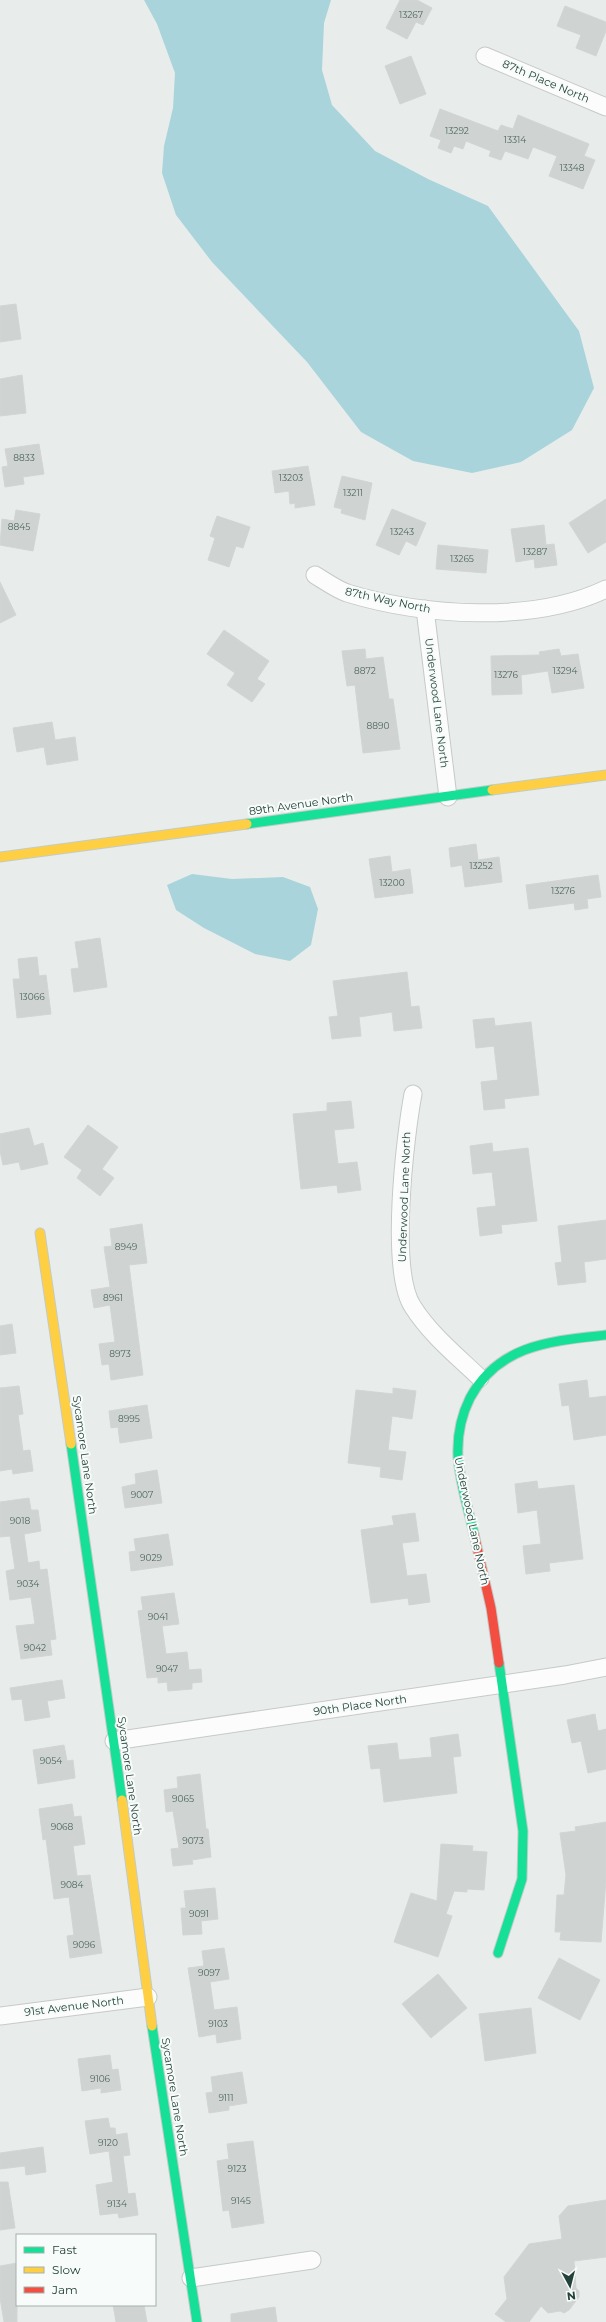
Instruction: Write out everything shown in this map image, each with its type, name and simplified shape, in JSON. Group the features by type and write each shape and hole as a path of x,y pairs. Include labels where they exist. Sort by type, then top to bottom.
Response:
{"street":[{"name":"87th Place North","path":"485,56 606,107"},
{"name":"87th Way North","path":"315,575 346,592 425,610 501,613 549,607 606,589"},
{"name":"Underwood Lane North","path":"425,610 448,796"},
{"name":"89th Avenue North","path":"0,857 606,775"},
{"name":"Underwood Lane North","path":"413,1094 406,1130 400,1254 402,1281 412,1307 429,1327 480,1378 462,1417 457,1436 457,1454 491,1608 520,1804 524,1857 522,1879 515,1905 498,1953"},
{"name":"Sycamore Lane North","path":"40,1233 114,1741 148,1997 197,2322"},
{"path":"480,1378 500,1361 522,1350 546,1342 606,1335"},
{"name":"90th Place North","path":"114,1741 565,1675 606,1666"},
{"name":"91st Avenue North","path":"0,2016 148,1997"},
{"path":"191,2278 312,2260"}],"water":[{"path":"144,0 331,0 324,23 322,70 332,105 375,151 428,179 488,206 579,331 594,388 572,430 521,462 472,473 413,461 361,432 307,362 212,262 176,215 162,173 164,146 173,108 175,73 157,24"},
{"path":"192,874 232,879 283,877 310,887 318,909 311,945 290,961 255,954 204,928 176,910 167,885"}],"building":[{"path":"400,0 417,0 432,8 423,25 416,22 407,39 386,28"},
{"path":"565,6 606,22 606,31 596,56 576,48 581,35 557,26"},
{"path":"411,56 426,94 400,104 385,66"},
{"path":"440,109 498,131 501,125 513,129 518,115 589,144 584,156 595,160 583,189 549,176 557,156 533,147 528,159 505,151 501,160 489,156 491,151 466,141 463,149 454,146 451,153 438,148 441,140 430,136"},
{"path":"16,304 21,339 0,342 0,306"},
{"path":"22,375 26,413 0,416 0,379"},
{"path":"39,444 44,474 23,477 24,484 5,487 2,467 8,466 5,449"},
{"path":"308,466 315,505 295,508 295,503 290,504 289,491 275,493 272,471"},
{"path":"342,476 372,483 365,520 341,513 342,509 334,507"},
{"path":"606,499 606,542 588,553 569,523"},
{"path":"392,509 426,523 416,546 406,541 399,555 376,545"},
{"path":"16,510 40,514 33,551 0,545 2,519 14,521"},
{"path":"217,516 250,527 243,548 236,546 229,567 208,560 215,538 210,536"},
{"path":"544,525 546,545 554,544 557,565 535,568 534,559 516,562 511,529"},
{"path":"438,545 488,550 486,573 436,569"},
{"path":"0,582 16,615 0,623"},
{"path":"224,630 269,661 257,679 265,684 252,702 227,685 235,673 207,654"},
{"path":"365,649 366,659 383,657 389,699 393,699 400,749 363,753 355,685 347,686 342,651"},
{"path":"559,649 561,656 578,654 584,688 552,693 548,671 521,675 522,694 492,695 491,656 540,655 539,652"},
{"path":"52,722 55,740 75,737 78,760 47,765 44,747 17,752 13,728"},
{"path":"476,844 478,860 499,857 502,882 465,887 462,865 451,867 449,848"},
{"path":"390,856 392,872 410,869 413,893 375,898 369,859"},
{"path":"598,875 601,897 587,899 588,908 575,910 574,903 529,909 526,885"},
{"path":"100,938 107,987 74,992 71,969 79,968 75,942"},
{"path":"37,957 39,976 46,975 51,1014 17,1018 13,979 20,979 18,959"},
{"path":"407,972 411,1007 419,1006 422,1028 394,1031 392,1012 359,1017 361,1036 332,1039 329,1017 338,1016 333,981"},
{"path":"494,1018 495,1026 531,1022 539,1095 504,1099 505,1108 484,1110 481,1082 498,1080 494,1046 476,1048 473,1020"},
{"path":"351,1101 354,1128 334,1130 338,1164 357,1162 361,1190 338,1193 337,1185 301,1189 293,1114 327,1111 327,1103"},
{"path":"88,1125 118,1147 102,1169 114,1178 100,1196 77,1178 82,1170 64,1157"},
{"path":"29,1128 34,1146 43,1143 48,1164 21,1170 19,1162 3,1165 0,1151 0,1134"},
{"path":"492,1143 493,1152 528,1148 537,1221 501,1225 502,1233 480,1236 477,1208 496,1206 492,1172 473,1174 470,1146"},
{"path":"606,1220 606,1259 584,1262 586,1282 558,1285 555,1263 562,1262 558,1226"},
{"path":"142,1224 147,1263 129,1265 143,1375 111,1380 109,1364 102,1365 99,1344 115,1342 110,1305 94,1308 91,1290 110,1287 104,1247 112,1246 110,1229"},
{"path":"12,1324 16,1353 0,1355 0,1326"},
{"path":"587,1380 589,1398 606,1396 606,1435 574,1440 569,1405 562,1406 559,1384"},
{"path":"19,1386 23,1414 18,1415 23,1451 30,1450 33,1471 13,1474 12,1469 0,1471 0,1388"},
{"path":"393,1388 416,1391 412,1419 392,1416 388,1450 406,1452 402,1480 380,1477 381,1467 348,1463 356,1390 393,1394"},
{"path":"147,1405 152,1438 120,1443 118,1427 111,1428 109,1411"},
{"path":"157,1470 162,1503 125,1508 122,1487 136,1484 135,1474"},
{"path":"537,1481 538,1489 574,1485 583,1559 549,1563 550,1571 526,1574 523,1546 541,1544 537,1510 518,1513 515,1484"},
{"path":"29,1498 31,1510 38,1510 41,1531 24,1534 28,1563 39,1561 40,1570 47,1569 56,1639 50,1640 52,1655 21,1659 16,1626 35,1624 31,1597 10,1600 6,1571 15,1569 10,1536 0,1537 0,1502"},
{"path":"415,1513 419,1541 402,1543 407,1576 426,1574 430,1602 409,1605 408,1598 371,1603 361,1530 394,1525 392,1516"},
{"path":"168,1534 173,1565 131,1571 129,1552 136,1551 134,1539"},
{"path":"174,1593 179,1624 162,1626 166,1654 187,1652 189,1670 201,1669 202,1682 192,1683 192,1689 168,1691 167,1682 158,1683 158,1677 147,1678 138,1611 143,1610 141,1597"},
{"path":"62,1680 65,1698 47,1701 50,1717 25,1721 22,1699 12,1700 10,1688"},
{"path":"595,1714 598,1731 606,1729 606,1769 588,1773 581,1741 572,1743 567,1720"},
{"path":"458,1734 461,1756 453,1757 457,1793 384,1802 380,1768 371,1769 368,1746 397,1743 399,1760 432,1757 430,1738"},
{"path":"64,1745 67,1761 73,1760 75,1778 38,1784 33,1750"},
{"path":"200,1774 206,1829 208,1829 211,1857 192,1860 193,1864 173,1866 171,1849 179,1848 173,1811 166,1812 164,1790 178,1788 177,1777"},
{"path":"72,1804 74,1817 81,1816 85,1844 73,1846 77,1876 90,1875 102,1953 70,1958 67,1936 74,1935 69,1897 54,1899 46,1839 43,1840 39,1809"},
{"path":"606,1822 606,1881 601,1942 560,1940 561,1932 555,1932 557,1895 564,1895 566,1875 560,1833 576,1831 575,1827"},
{"path":"441,1844 473,1846 472,1851 487,1852 484,1890 467,1889 467,1892 454,1891 446,1914 452,1916 438,1957 394,1942 411,1893 437,1901"},
{"path":"215,1888 218,1919 201,1921 202,1934 183,1935 181,1908 186,1908 184,1891"},
{"path":"224,1948 229,1979 210,1982 214,2010 237,2007 241,2039 217,2043 216,2034 199,2037 188,1968 204,1966 202,1951"},
{"path":"559,1958 600,1980 580,2020 538,1998"},
{"path":"438,1974 467,2008 431,2038 402,2004"},
{"path":"531,2008 536,2053 485,2061 479,2014"},
{"path":"110,2055 112,2070 118,2069 121,2090 101,2093 101,2088 82,2091 78,2059"},
{"path":"242,2072 247,2103 229,2106 229,2110 209,2113 206,2093 213,2092 211,2077"},
{"path":"108,2118 110,2128 115,2128 116,2135 127,2133 130,2155 123,2156 128,2194 135,2193 138,2215 119,2218 118,2213 100,2215 96,2185 113,2182 109,2151 90,2154 85,2121"},
{"path":"253,2141 264,2223 232,2228 229,2210 223,2211 217,2161 229,2159 227,2144"},
{"path":"43,2147 46,2172 26,2175 25,2166 0,2169 0,2153"},
{"path":"0,2182 8,2182 15,2228 0,2230"},
{"path":"606,2200 606,2257 574,2261 576,2288 579,2291 579,2297 569,2310 564,2313 560,2311 548,2313 541,2306 529,2322 506,2322 495,2314 507,2299 504,2277 529,2244 562,2239 559,2216 568,2206"},
{"path":"16,2263 17,2322 4,2322 0,2298 0,2266"},
{"path":"113,2306 144,2306 147,2322 116,2322"},
{"path":"275,2307 277,2322 231,2322 231,2314"}],"traffic: fast":[{"path":"247,824 492,790"},
{"path":"474,1534 462,1486 458,1457 460,1426 470,1398 482,1380 496,1366 529,1348 547,1343 606,1335"},
{"path":"71,1444 122,1800"},
{"path":"498,1953 522,1879 523,1831 499,1663"},
{"path":"152,2026 197,2322"}],"traffic: slow":[{"path":"492,790 606,775"},
{"path":"0,857 247,824"},
{"path":"40,1233 71,1444"},
{"path":"122,1800 152,2026"}],"traffic: jam":[{"path":"474,1534 491,1608 499,1663"}]}
